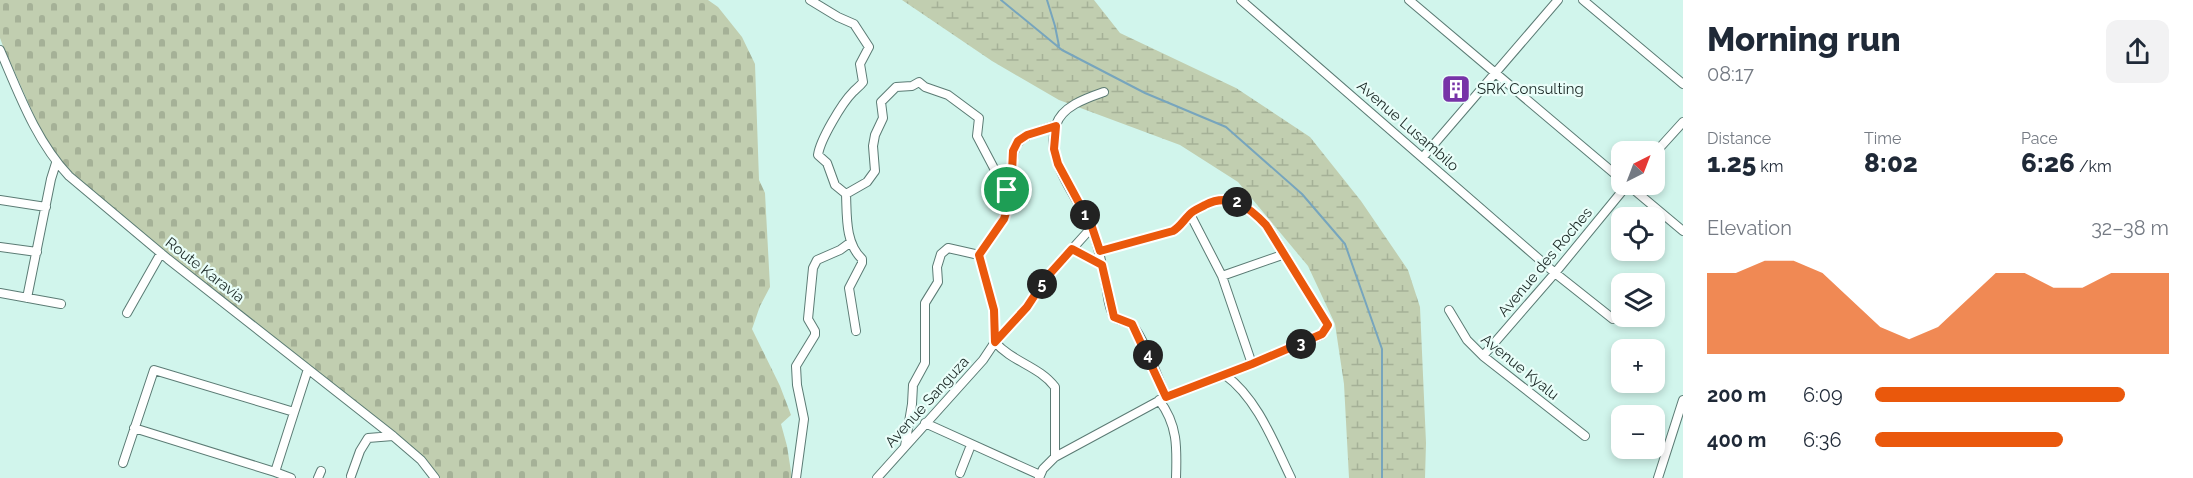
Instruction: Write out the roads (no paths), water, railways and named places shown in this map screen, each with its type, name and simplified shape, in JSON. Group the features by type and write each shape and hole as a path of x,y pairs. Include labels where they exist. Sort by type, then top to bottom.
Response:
{"street":[{"path":"810,0 854,24 869,47 860,64 864,82 853,92 840,110 818,154 827,163 832,180 846,194 851,242 854,251 862,261 849,288 856,331"},
{"name":"Avenue Lusambilo","path":"1241,0 1555,273 1611,317"},
{"path":"1409,0 1611,171"},
{"path":"1424,157 1558,0"},
{"path":"1583,0 1683,84"},
{"name":"Route Karavia","path":"0,50 37,134 56,163 161,253 393,436 421,460 435,478"},
{"path":"846,194 867,182 875,171 873,146 875,135 883,118 881,102 896,87 912,86 919,82 948,95 976,114 979,118 977,136 1007,190"},
{"path":"1104,92 1068,109 1056,126 1054,149 1058,164 1092,227 1100,251 1114,317 1132,324 1163,399 1177,437 1176,478"},
{"path":"1665,142 1683,122"},
{"path":"979,255 1004,219 1008,206 1007,190 1012,172 1013,151 1018,141 1027,135 1056,126"},
{"path":"27,298 56,163"},
{"name":"Avenue des Roches","path":"1483,356 1619,195"},
{"path":"1639,195 1683,231"},
{"path":"925,423 1040,477 1048,463 1055,458 1163,399 1322,334 1328,325 1266,225 1256,214 1239,203 1226,199 1212,201 1190,214 1173,231 1100,251"},
{"path":"0,200 46,207"},
{"path":"1190,214 1222,276 1252,364"},
{"name":"Avenue Sanguza","path":"877,478 983,360 995,342 1027,307 1046,278 1092,227"},
{"path":"796,478 804,419 796,385 796,366 815,338 815,331 808,320 813,268 817,260 840,250 851,242"},
{"path":"0,247 38,252"},
{"path":"905,446 913,385 921,373 926,358 925,303 938,282 937,267 941,254 948,248 979,255"},
{"path":"1072,249 1102,265"},
{"path":"127,313 161,253"},
{"path":"1222,276 1285,254"},
{"path":"979,255 994,310 995,342 1008,355 1043,373 1055,387 1055,458"},
{"path":"0,293 62,304"},
{"name":"Avenue Kyalu","path":"1449,310 1467,340 1483,356 1585,436"},
{"path":"275,472 308,369"},
{"path":"123,462 154,370 294,412"},
{"path":"1225,375 1241,388 1271,438 1291,478"},
{"path":"1658,478 1683,400"},
{"path":"134,428 291,478"},
{"path":"351,476 364,442 368,438 393,436"},
{"path":"960,473 971,445"}],"waterway":[{"path":"1001,0 1062,50 1145,93 1226,127 1302,194 1345,244 1382,349 1382,478"},
{"path":"1047,0 1059,46"}],"place":[{"name":"SRK Consulting","path":"1456,89"}]}
